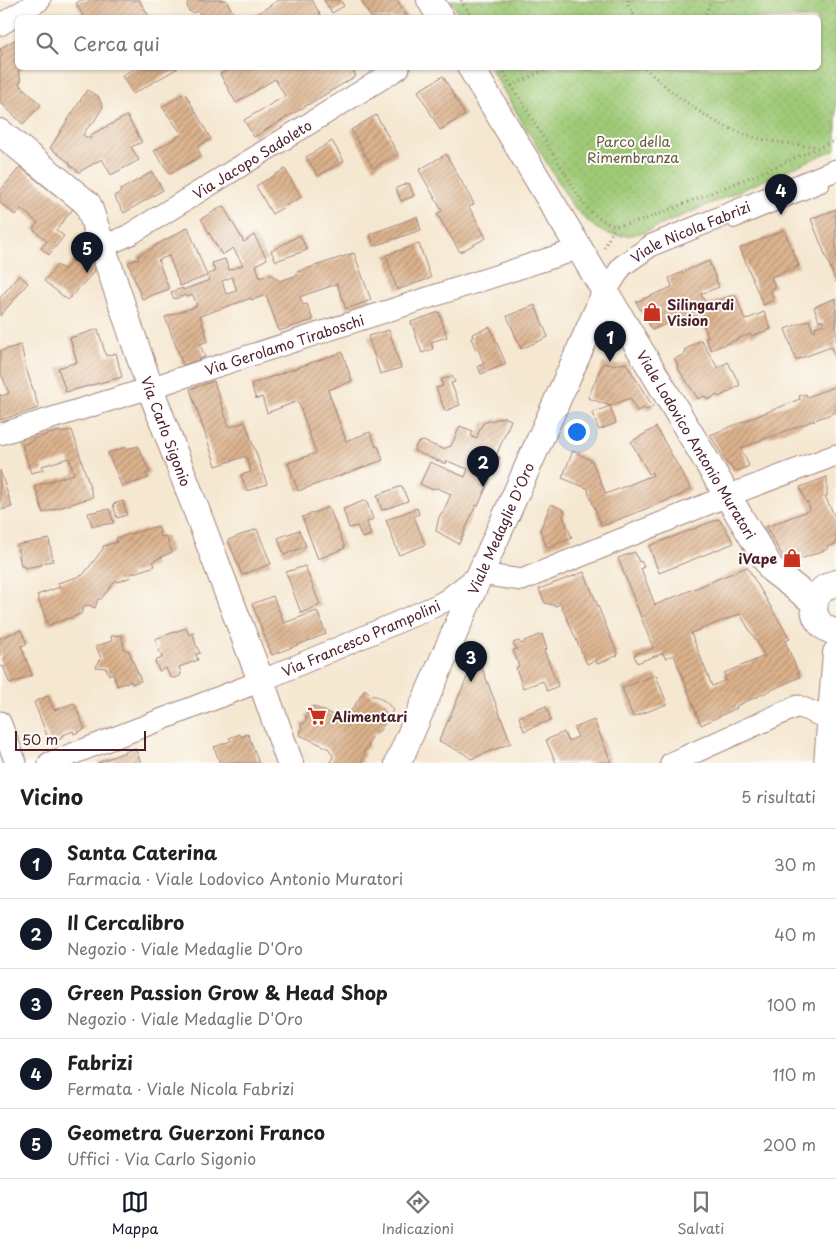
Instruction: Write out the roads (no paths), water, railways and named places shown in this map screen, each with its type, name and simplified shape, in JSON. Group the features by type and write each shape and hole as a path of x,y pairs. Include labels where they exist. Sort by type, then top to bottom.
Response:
{"street":[{"path":"16,15 40,0"},
{"path":"430,0 439,15"},
{"path":"0,25 15,16"},
{"name":"Via Jacopo Sadoleto","path":"102,247 138,230 396,70"},
{"name":"Viale Lodovico Antonio Muratori","path":"472,70 772,570 814,602"},
{"name":"Via Carlo Sigonio","path":"0,132 88,204 150,388 262,680 290,763"},
{"name":"Viale Nicola Fabrizi","path":"605,293 622,266 652,245 836,170"},
{"name":"Via Gerolamo Tiraboschi","path":"0,434 150,388 566,253"},
{"name":"Viale Medaglie D'Oro","path":"398,763 605,293"},
{"path":"480,574 522,580 727,496 836,455"},
{"name":"Via Francesco Prampolini","path":"48,763 262,680 433,607 445,601 480,574"},
{"path":"836,583 822,590 814,602 815,616 819,623 830,631 836,632"},
{"path":"827,763 836,653"},
{"path":"671,763 798,706 833,703"},
{"path":"0,722 16,763"}],"lane":[{"name":"Viale Nicola Fabrizi","path":"605,293 629,271 656,253 776,207 836,181"}],"place":[{"name":"Fabrizi","path":"781,215"},
{"name":"Geometra Guerzoni Franco","path":"87,273"},
{"name":"Silingardi Vision","path":"652,312"},
{"name":"Santa Caterina","path":"610,362"},
{"name":"Il Cercalibro","path":"483,487"},
{"name":"iVape","path":"792,558"},
{"name":"Green Passion Grow & Head Shop","path":"471,682"},
{"name":"Alimentari","path":"317,716"}],"park label":[{"name":"Parco della Rimembranza","path":"633,150"}]}
